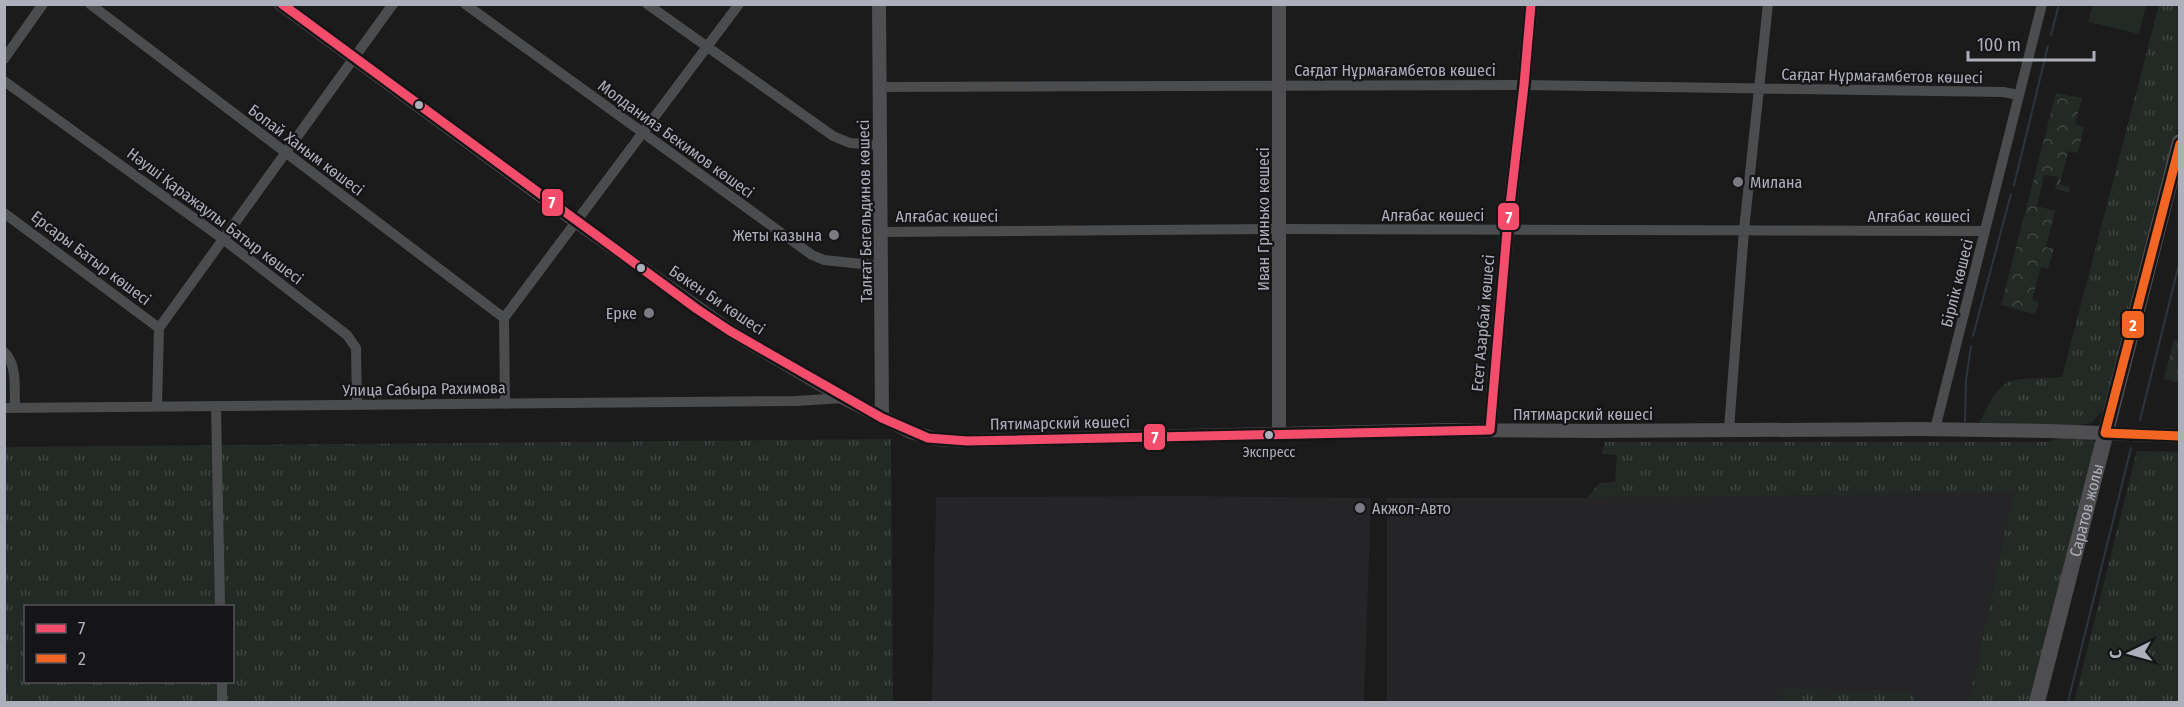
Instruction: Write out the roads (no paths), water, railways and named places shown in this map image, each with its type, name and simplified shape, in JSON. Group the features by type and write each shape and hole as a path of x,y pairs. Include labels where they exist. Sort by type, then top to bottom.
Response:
{"main road":[{"name":"Бөкен Би көшесі","path":"281,4 577,222 730,331 882,418"},
{"name":"Талғат Бегельдинов көшесі","path":"879,4 882,418"},
{"name":"Иван Гринько көшесі","path":"1279,4 1279,433"},
{"name":"Есет Азарбай көшесі","path":"1490,430 1507,231 1531,4"},
{"name":"Саратов жолы","path":"2046,702 2180,142"},
{"name":"Саратов жолы","path":"2037,702 2180,175"},
{"name":"Пятимарский көшесі","path":"882,418 917,434 943,440 975,441 1279,433 1730,429 1935,429 2180,436"}],"street":[{"path":"4,59 43,4"},
{"name":"Бопай Ханым көшесі","path":"90,4 504,318"},
{"path":"156,406 159,328 393,4"},
{"name":"Молданияз Бекимов көшесі","path":"465,4 817,258 882,266"},
{"path":"647,4 841,141 880,145"},
{"path":"505,404 504,318 739,4"},
{"path":"1730,429 1744,230 1768,4"},
{"name":"Бірлік көшесі","path":"1935,429 2042,4"},
{"name":"Нәуші Қаражаулы Батыр көшесі","path":"4,81 223,238 353,341 357,356 357,405"},
{"name":"Сағдат Нұрмағамбетов көшесі","path":"879,87 1524,85 2003,92 2019,95"},
{"name":"Ерсары Батыр көшесі","path":"4,213 159,328"},
{"name":"Алғабас көшесі","path":"881,232 1279,229 1985,231"},
{"path":"4,351 13,365 10,407"},
{"name":"Улица Сабыра Рахимова","path":"10,407 796,402 844,398"},
{"path":"216,406 220,605"},
{"path":"222,683 222,702"}],"waterway":[{"path":"2051,35 2059,4"},
{"path":"2014,185 2048,46"},
{"path":"1973,336 2011,194"},
{"path":"2140,420 2180,260"},
{"path":"1965,421 1966,380 1971,346"},
{"path":"2068,702 2131,448"}],"place":[{"name":"Милана","path":"1738,182"},
{"name":"Жеты казына","path":"834,235"},
{"name":"Ерке","path":"649,313"},
{"name":"Экспресс","path":"1269,435"},
{"name":"Акжол-Авто","path":"1360,508"}]}
